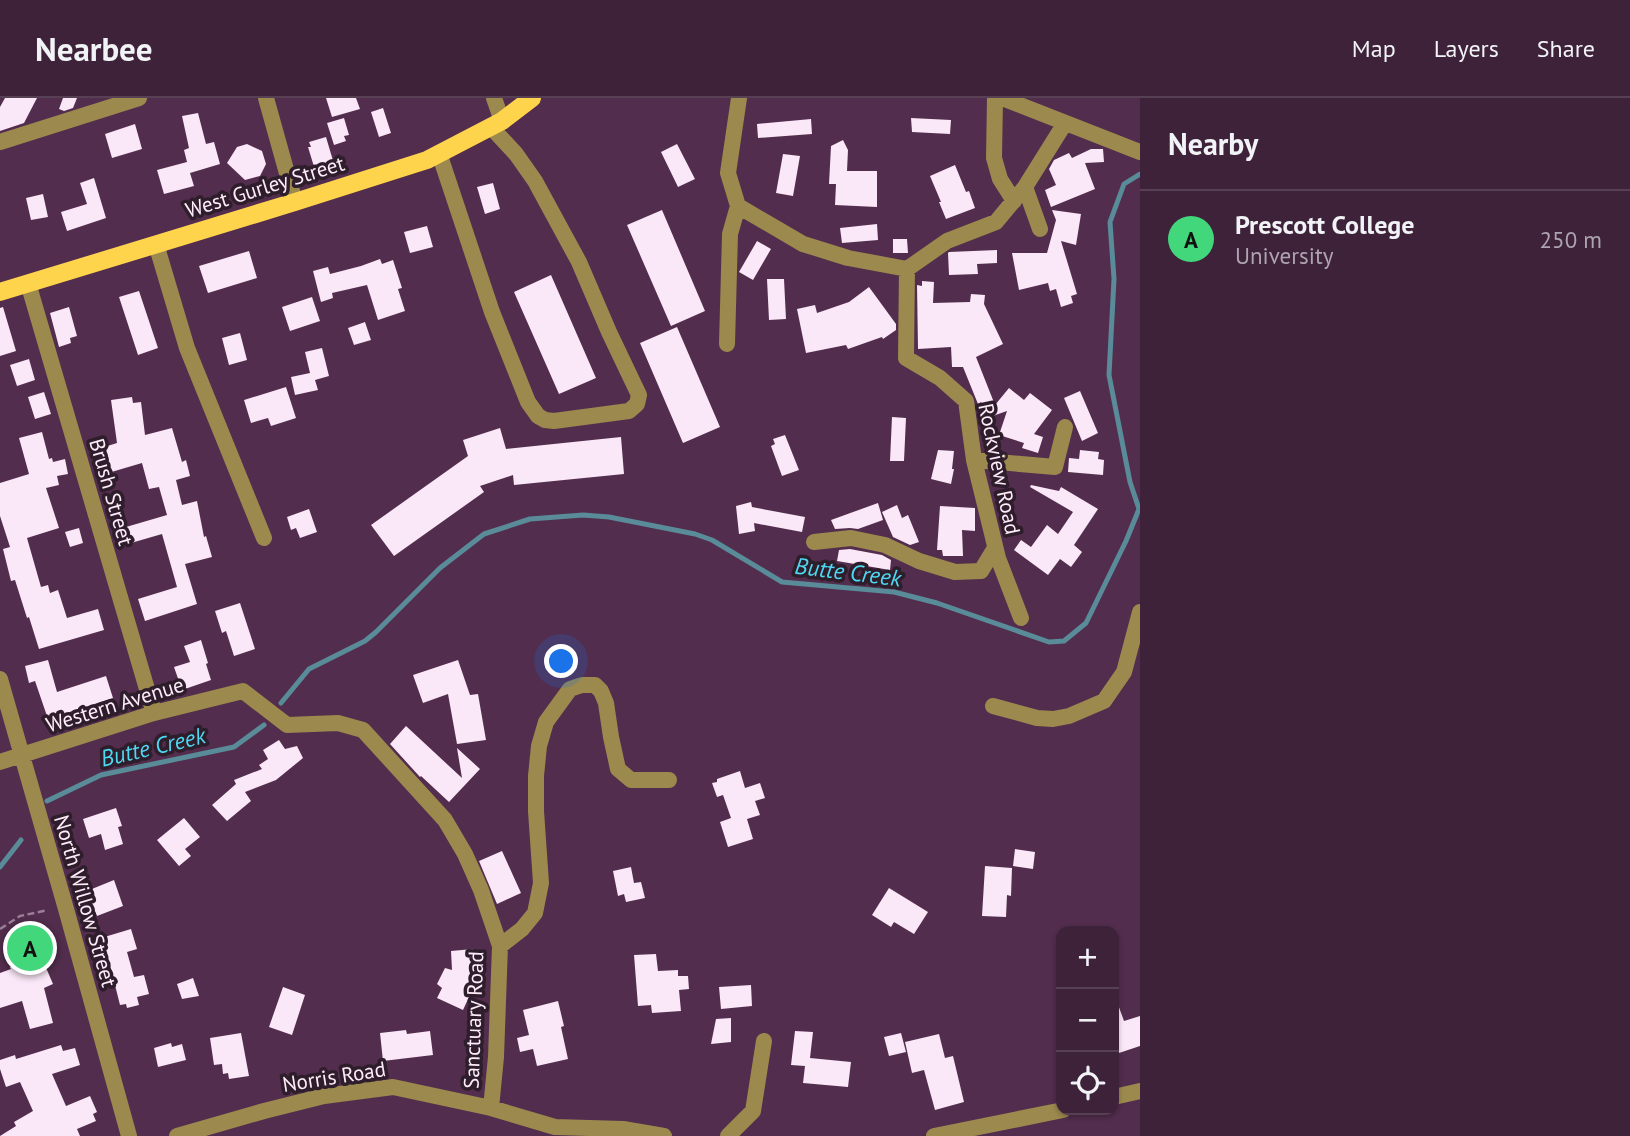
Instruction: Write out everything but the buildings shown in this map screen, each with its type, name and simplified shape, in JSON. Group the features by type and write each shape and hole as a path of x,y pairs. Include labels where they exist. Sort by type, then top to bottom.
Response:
{"main road":[{"name":"West Gurley Street","path":"0,292 427,159 496,124 532,98"}],"street":[{"path":"0,142 139,98"},
{"path":"266,98 295,202"},
{"path":"439,153 492,312 528,402 538,416 554,421 629,411 637,404 639,395 579,262 535,181 496,124 494,98"},
{"path":"727,344 730,234 738,206 728,173 739,98"},
{"path":"995,98 994,158 1000,179 1014,201"},
{"path":"1002,98 1140,152"},
{"path":"738,206 803,244 848,258 906,269 947,241 996,222 1025,187 1065,123"},
{"path":"1025,187 1040,229"},
{"path":"156,244 187,348 264,538"},
{"name":"Rockview Road","path":"906,269 906,358 940,378 967,401 974,460 995,548 1021,618"},
{"name":"Brush Street","path":"28,283 155,713"},
{"path":"974,460 1055,467 1065,427"},
{"path":"814,542 851,538 885,545 919,561 955,572 981,571 995,548"},
{"path":"993,706 1037,718 1053,719 1069,716 1104,701 1124,672 1140,612"},
{"name":"North Willow Street","path":"0,678 129,1136"},
{"path":"500,946 522,929 535,913 541,883 536,811 539,746 545,722 570,689 595,685 601,691 606,703 618,769 631,780 669,780"},
{"name":"Western Avenue","path":"0,762 155,713 243,691"},
{"name":"Sanctuary Road","path":"243,691 287,725 338,723 363,730 445,820 465,854 481,890 500,946 491,1108"},
{"path":"729,1136 753,1111 764,1041"},
{"name":"Norris Road","path":"177,1136 324,1096 393,1087 491,1108 555,1127 622,1129 664,1136"},
{"path":"1119,1096 1140,1091"},
{"path":"934,1136 1056,1111"}],"path":[{"path":"0,929 20,916 66,909"}],"waterway":[{"name":"Butte Creek","path":"281,703 309,669 365,641 440,568 484,534 530,519 583,515 609,517 695,534 712,540 782,582 894,592 937,603 1049,642 1064,641 1086,623 1139,509 1130,482 1109,375 1114,279 1110,222 1124,184 1140,174"},
{"name":"Butte Creek","path":"47,801 101,775 234,747 264,725"},
{"name":"Butte Creek","path":"0,867 21,840"}],"place":[{"name":"Prescott College","path":"30,948"}]}
